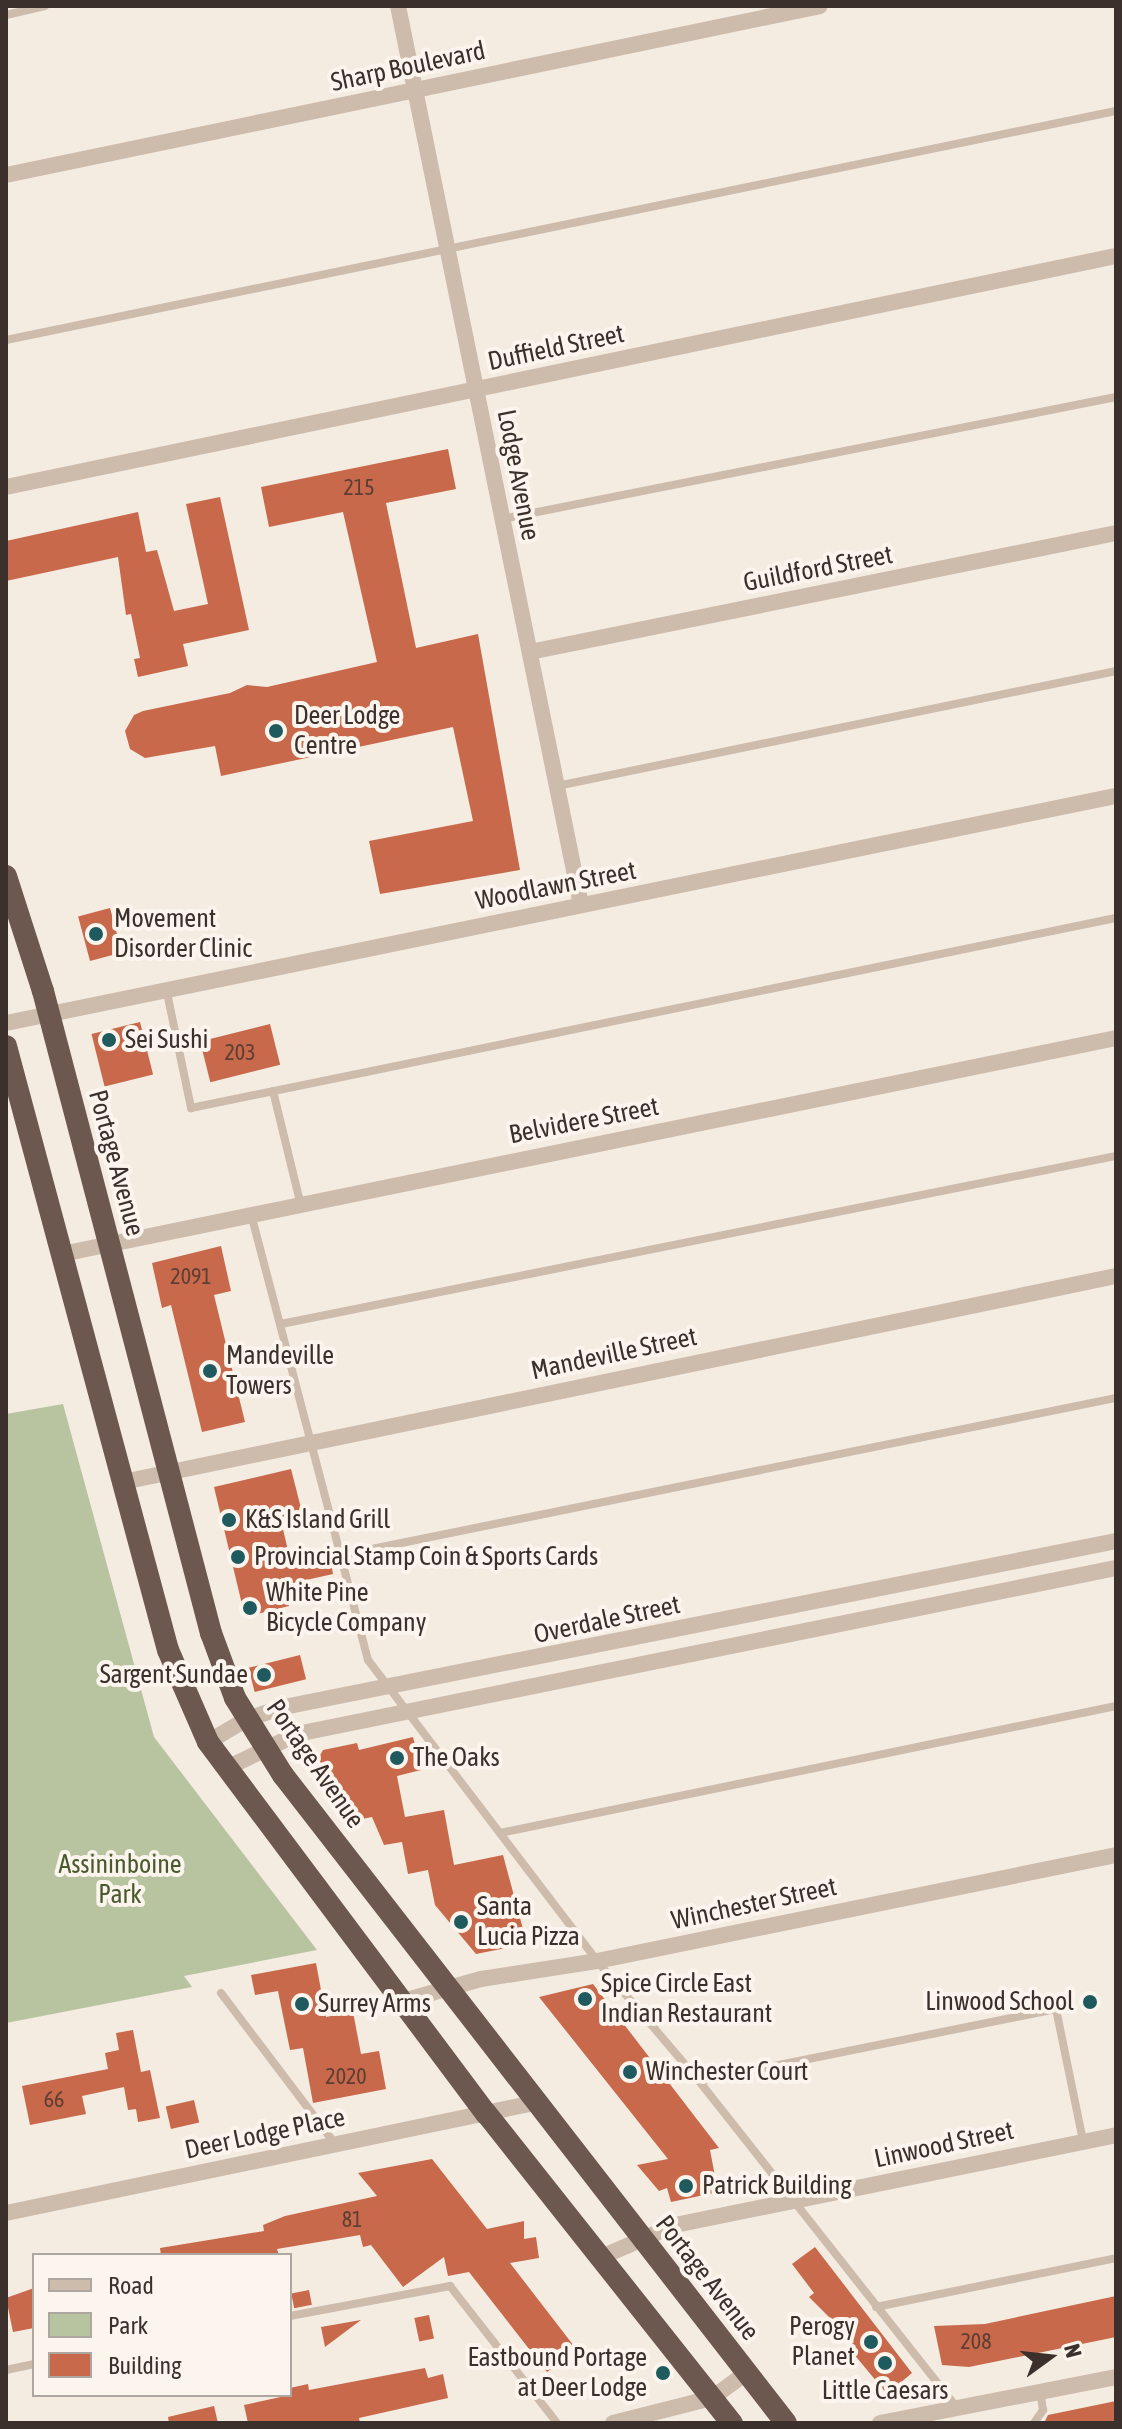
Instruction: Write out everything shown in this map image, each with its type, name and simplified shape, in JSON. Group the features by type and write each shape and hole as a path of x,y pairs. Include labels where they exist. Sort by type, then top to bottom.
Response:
{"highway":[{"name":"Portage Avenue","path":"6,876 48,1013 211,1633 247,1719 264,1748 534,2103 786,2423"},
{"path":"6,1046 168,1650 208,1742 225,1769 486,2113 732,2423"}],"street":[{"name":"Lodge Avenue","path":"398,6 581,905"},
{"name":"Sharp Boulevard","path":"6,175 820,6"},
{"name":"Duffield Street","path":"6,487 1116,256"},
{"name":"Guildford Street","path":"530,652 1116,533"},
{"name":"Woodlawn Street","path":"6,1023 1116,796"},
{"name":"Belvidere Street","path":"62,1254 300,1202 1116,1038"},
{"name":"Mandeville Street","path":"123,1482 311,1440 1116,1276"},
{"name":"Overdale Street","path":"208,1742 247,1719 284,1707 1116,1541"},
{"path":"1021,1560 1027,1586"},
{"name":"Overdale Street","path":"225,1769 297,1734 1116,1568"},
{"name":"Winchester Street","path":"403,2001 449,1991 481,1979 597,1961 1116,1855"},
{"name":"Deer Lodge Place","path":"6,2213 534,2103"},
{"name":"Linwood Street","path":"599,2258 675,2225 1116,2135"},
{"path":"613,2423 712,2398 746,2373"},
{"path":"880,2423 1116,2377"}],"lane":[{"path":"6,15 45,6"},
{"path":"6,340 1116,111"},
{"path":"502,519 1116,397"},
{"path":"557,786 1116,671"},
{"path":"166,988 191,1108 1116,918"},
{"path":"273,1091 300,1202"},
{"path":"281,1324 1116,1156"},
{"path":"251,1213 368,1660 597,1961 699,2081 958,2409"},
{"path":"342,1555 1116,1398"},
{"path":"500,1833 1116,1706"},
{"path":"221,1993 335,2144"},
{"path":"699,2081 1056,2009 1083,2141"},
{"path":"876,2307 1116,2258"},
{"path":"292,2316 450,2286 557,2423"},
{"path":"6,2370 32,2364"},
{"path":"1034,2423 1043,2410 1040,2392"}],"green space":[{"name":"Assininboine Park","path":"63,1404 154,1737 317,1950 184,1976 192,1987 6,2023 6,1414"}],"building":[{"path":"448,449 456,489 386,503 416,648 478,634 520,870 380,894 369,841 473,821 453,727 221,776 215,746 145,758 130,749 125,731 134,715 143,711 230,693 247,685 267,687 377,662 343,512 269,527 261,487"},
{"path":"220,497 249,630 183,644 188,666 138,677 134,659 140,658 131,614 126,615 118,557 6,581 6,541 138,512 146,552 157,550 174,611 208,604 186,504"},
{"path":"110,908 122,952 90,961 78,917"},
{"path":"140,1022 153,1074 105,1086 91,1034"},
{"path":"270,1024 280,1065 210,1082 200,1041"},
{"path":"221,1246 231,1291 214,1295 245,1422 202,1432 171,1305 162,1308 152,1263"},
{"path":"291,1469 303,1516 281,1521 292,1567 330,1558 333,1574 284,1585 289,1606 245,1617 214,1487"},
{"path":"300,1655 306,1679 255,1692 249,1668"},
{"path":"413,1737 421,1770 397,1776 405,1817 444,1810 454,1865 503,1855 527,1944 476,1954 435,1905 428,1870 408,1874 402,1842 384,1845 372,1817 362,1819 318,1759 323,1750 357,1743 359,1750"},
{"path":"316,1963 326,2017 353,2012 361,2054 379,2051 386,2089 313,2103 303,2048 290,2050 278,1991 255,1995 251,1975"},
{"name":"Winchester Court","path":"593,1984 719,2148 710,2150 718,2192 671,2202 667,2188 659,2191 637,2165 668,2159 539,1997"},
{"path":"133,2030 141,2072 150,2070 160,2118 138,2122 136,2109 128,2110 124,2087 82,2096 86,2114 30,2125 22,2086 108,2069 105,2053 119,2050 116,2033"},
{"path":"194,2100 199,2122 171,2129 166,2107"},
{"path":"432,2159 487,2229 524,2221 524,2239 536,2237 539,2258 510,2263 577,2350 547,2372 469,2272 448,2276 444,2257 403,2287 371,2245 363,2247 360,2235 277,2249 278,2253 161,2253 160,2248 264,2231 263,2225 285,2216 377,2196 358,2173"},
{"path":"815,2247 912,2373 887,2394 848,2347 854,2342 809,2297 814,2293 792,2264"},
{"path":"32,2289 32,2328 13,2332 6,2298"},
{"path":"309,2290 312,2305 294,2308 292,2293"},
{"path":"1116,2296 1116,2337 969,2367 942,2365 934,2326 985,2324"},
{"path":"429,2315 434,2338 419,2342 414,2318"},
{"path":"361,2320 325,2347 321,2327"},
{"path":"425,2368 428,2378 443,2374 448,2398 359,2418 360,2423 248,2423 244,2405 292,2397 292,2388 308,2384 309,2390"},
{"path":"1116,2401 1116,2423 1044,2423 1048,2415"},
{"path":"214,2406 218,2423 169,2423 168,2417"}],"place":[{"name":"Deer Lodge Centre","path":"276,731"},
{"name":"Movement Disorder Clinic","path":"96,934"},
{"name":"Sei Sushi","path":"109,1040"},
{"name":"Mandeville Towers","path":"210,1371"},
{"name":"K&S Island Grill","path":"229,1520"},
{"name":"Provincial Stamp Coin & Sports Cards","path":"238,1557"},
{"name":"White Pine Bicycle Company","path":"250,1608"},
{"name":"Sargent Sundae","path":"264,1675"},
{"name":"The Oaks","path":"397,1758"},
{"name":"Santa Lucia Pizza","path":"461,1922"},
{"name":"Spice Circle East Indian Restaurant","path":"585,1999"},
{"name":"Linwood School","path":"1090,2002"},
{"name":"Surrey Arms","path":"302,2004"},
{"name":"Winchester Court","path":"630,2072"},
{"name":"Patrick Building","path":"686,2186"},
{"name":"Perogy Planet","path":"871,2342"},
{"name":"Little Caesars","path":"885,2363"},
{"name":"Eastbound Portage at Deer Lodge","path":"663,2373"}]}
